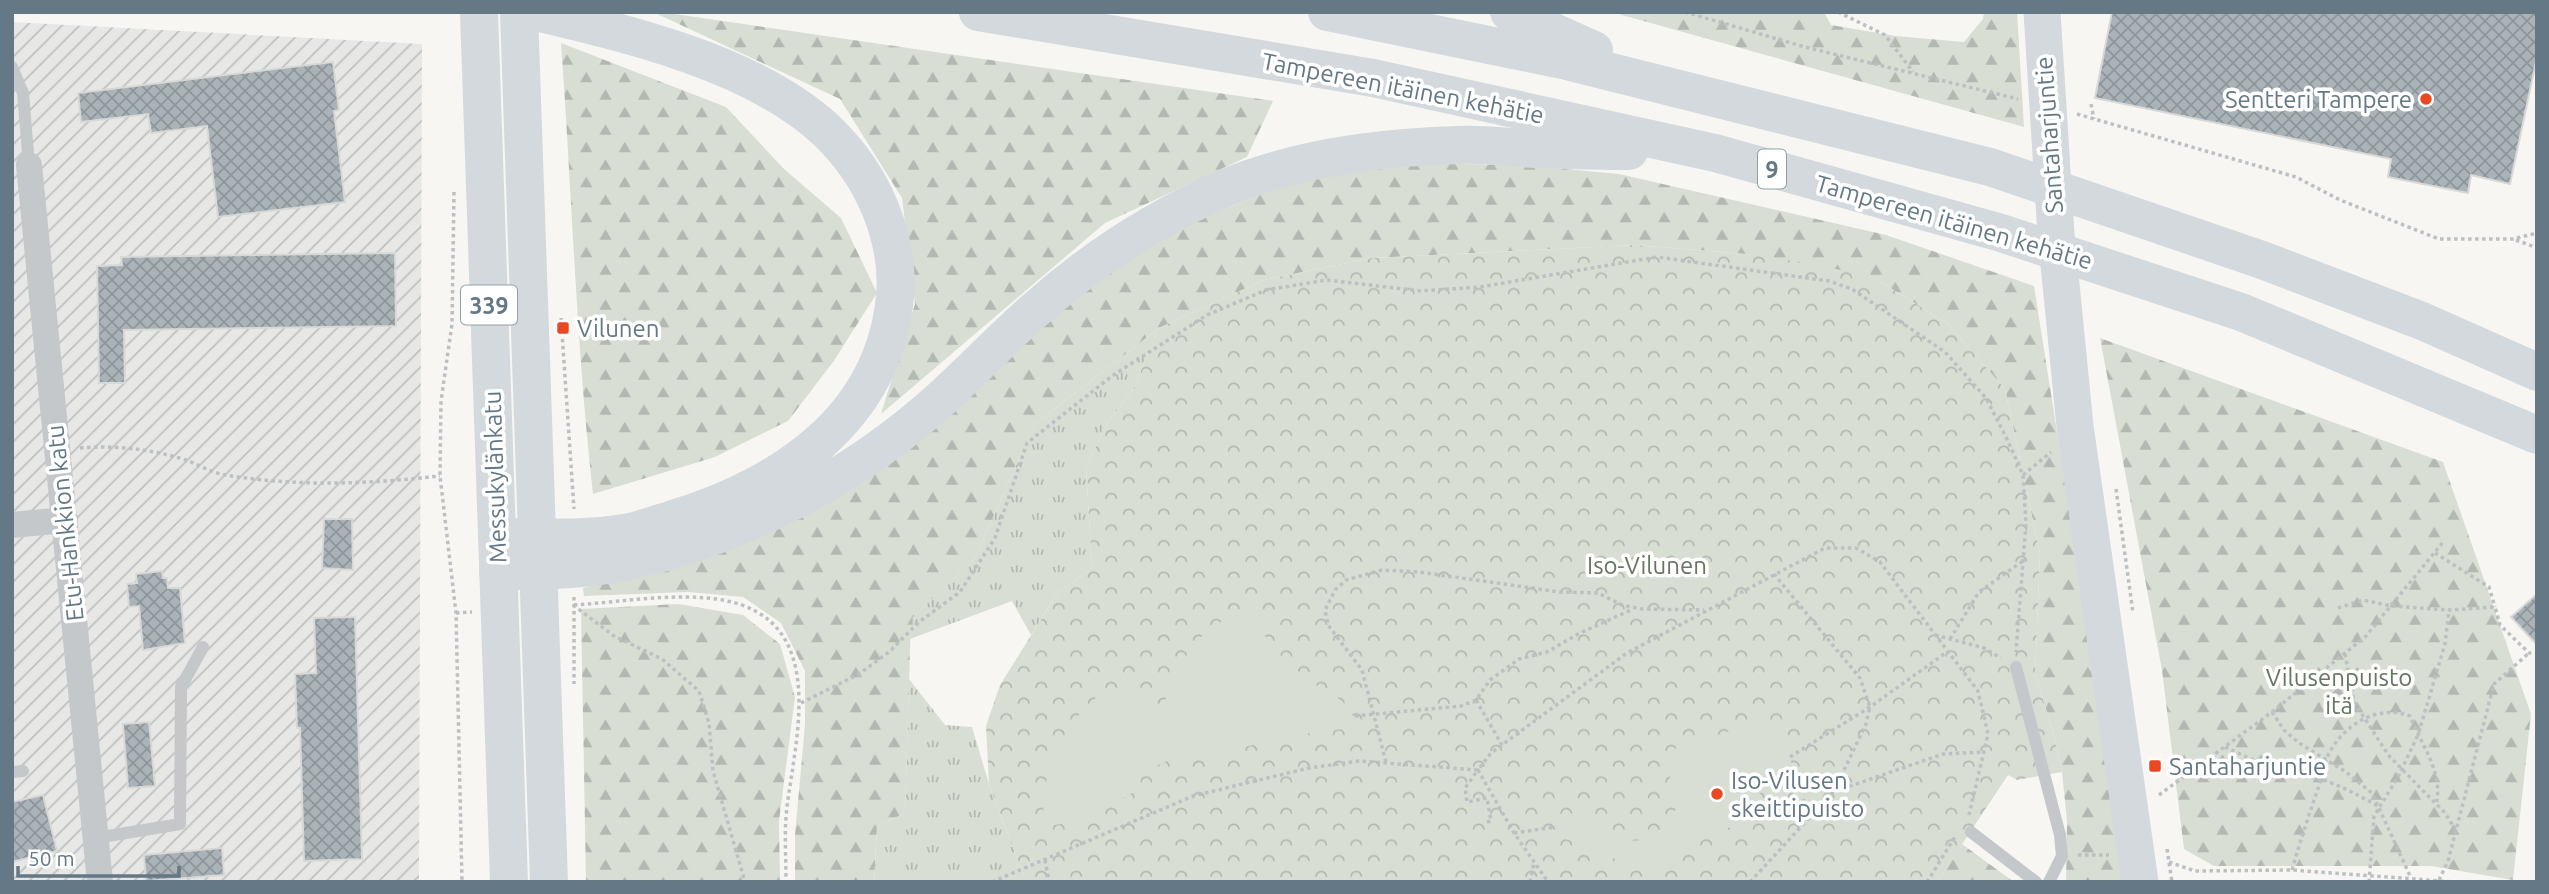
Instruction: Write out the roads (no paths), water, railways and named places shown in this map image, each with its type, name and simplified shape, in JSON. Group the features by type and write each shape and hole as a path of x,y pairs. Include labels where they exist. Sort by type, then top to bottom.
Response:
{"main road":[{"name":"Messukylänkatu","path":"479,12 509,882"},
{"name":"Messukylänkatu","path":"519,12 546,580 549,882"},
{"path":"536,12 678,50 734,73 817,123 846,152 879,203 895,262 892,324 882,357 849,414 788,466 711,508 625,533 546,580"},
{"name":"Tampereen itäinen kehätie","path":"978,12 1373,78 1715,153 1998,232 2241,312 2537,435"},
{"name":"9","path":"1327,12 1567,61 1990,167 2274,265 2422,321 2537,372"},
{"path":"1509,12 1679,88"},
{"name":"Santaharjuntie","path":"2042,12 2033,95 2070,370 2155,872"},
{"path":"497,554 546,580 575,569 635,560 745,523 793,501 852,466 916,420 1034,310 1080,272 1178,210 1227,187 1282,169 1332,158 1462,144 1715,153"}],"street":[{"name":"Etu-Hankkion katu","path":"29,165 100,882"},
{"path":"12,525 65,520"}],"lane":[{"path":"12,66 23,93 29,165"},
{"path":"96,838 180,824 181,687 203,647"},
{"path":"2016,667 2060,835 2062,856 2049,882"},
{"path":"1971,832 2036,882"}],"place":[{"name":"Sentteri Tampere","path":"2426,99"},
{"name":"Vilunen","path":"563,328"},
{"name":"Santaharjuntie","path":"2155,766"},
{"name":"Iso-Vilusen skeittipuisto","path":"1717,794"}],"park label":[{"name":"Iso-Vilunen","path":"1647,565"},
{"name":"Vilusenpuisto itä","path":"2339,691"}]}
